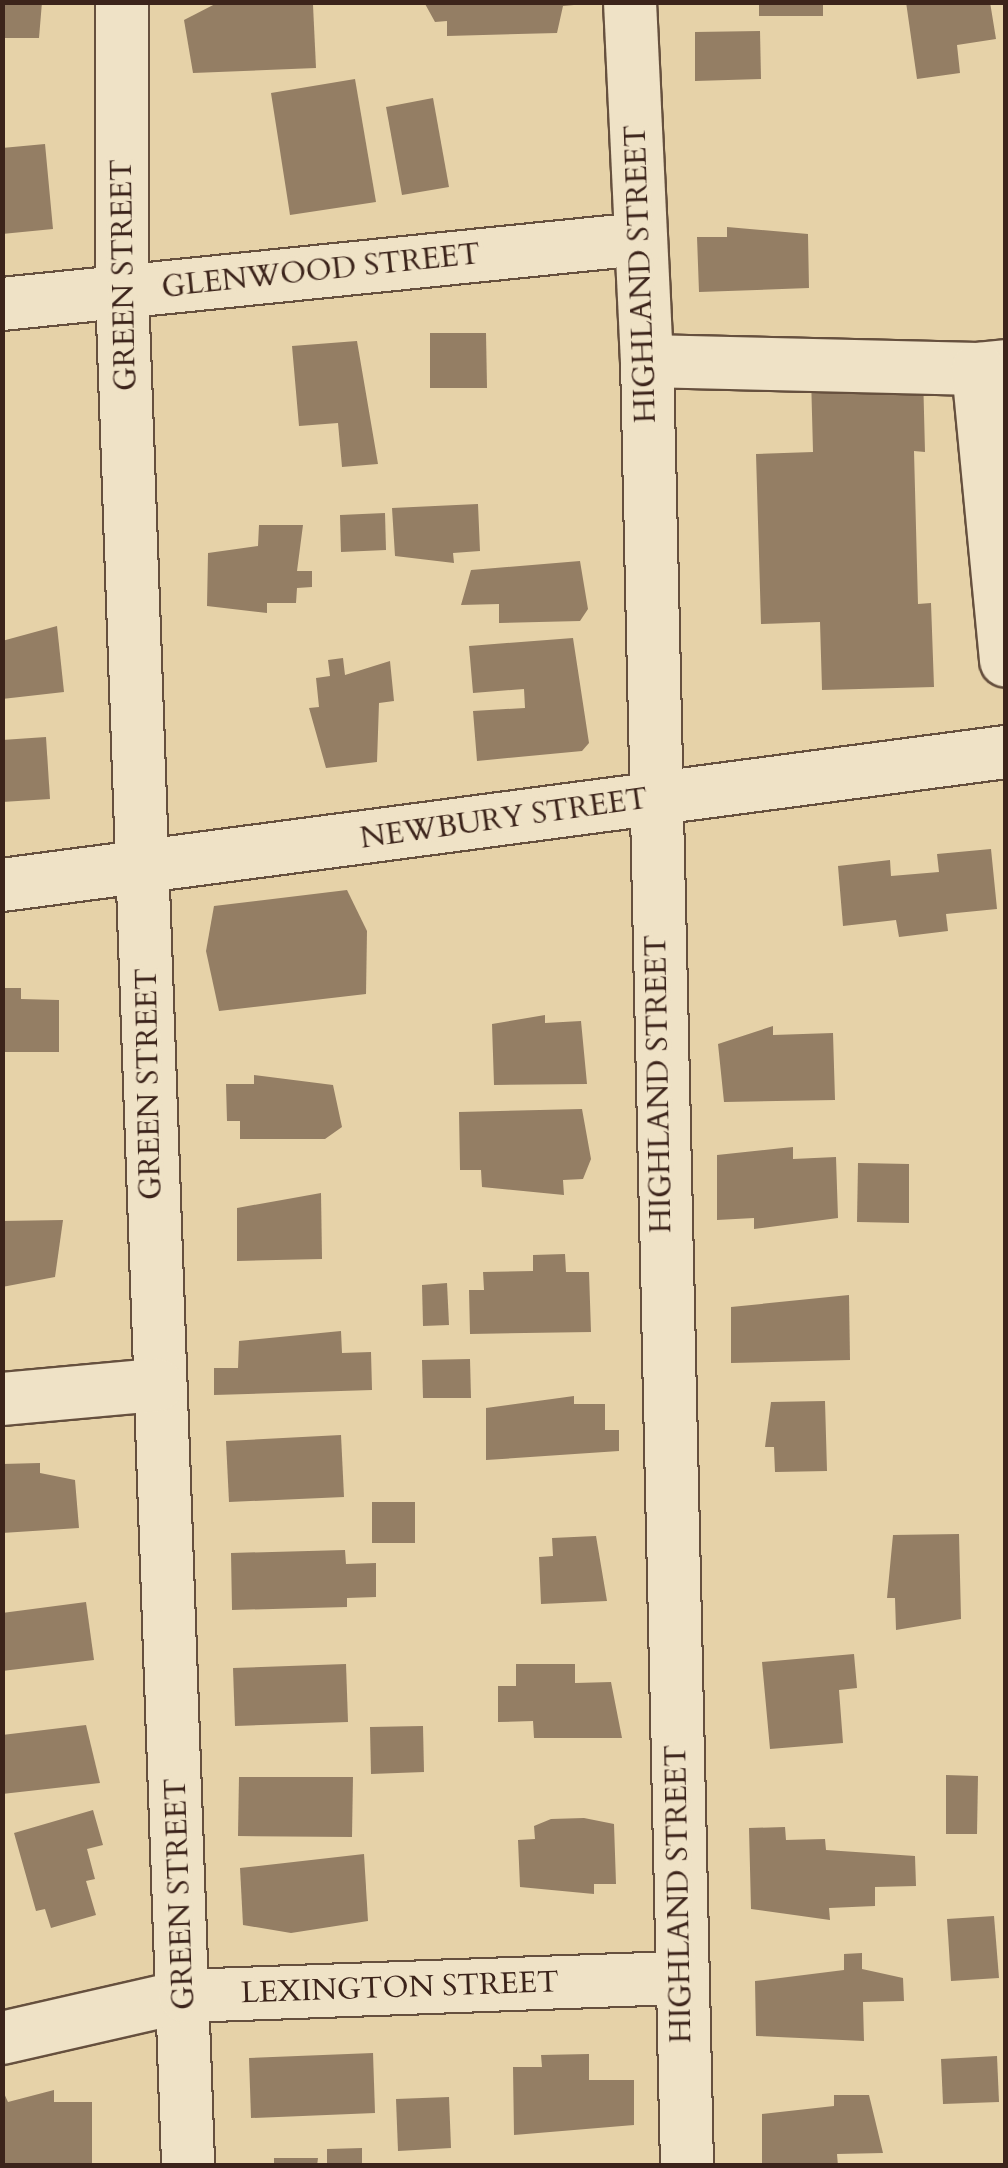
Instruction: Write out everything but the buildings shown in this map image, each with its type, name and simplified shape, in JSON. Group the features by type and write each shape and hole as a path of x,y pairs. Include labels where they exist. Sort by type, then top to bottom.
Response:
{"street":[{"name":"GREEN STREET","path":"122,2 122,291 144,871 157,1385 188,2166"},
{"name":"HIGHLAND STREET","path":"630,2 647,361 652,798 687,2166"},
{"name":"GLENWOOD STREET","path":"2,304 640,238"},
{"path":"647,361 992,368 1006,661"},
{"name":"NEWBURY STREET","path":"2,885 144,871 1006,752"},
{"path":"2,1399 157,1385"},
{"name":"LEXINGTON STREET","path":"2,2038 184,1996 682,1978"}]}
